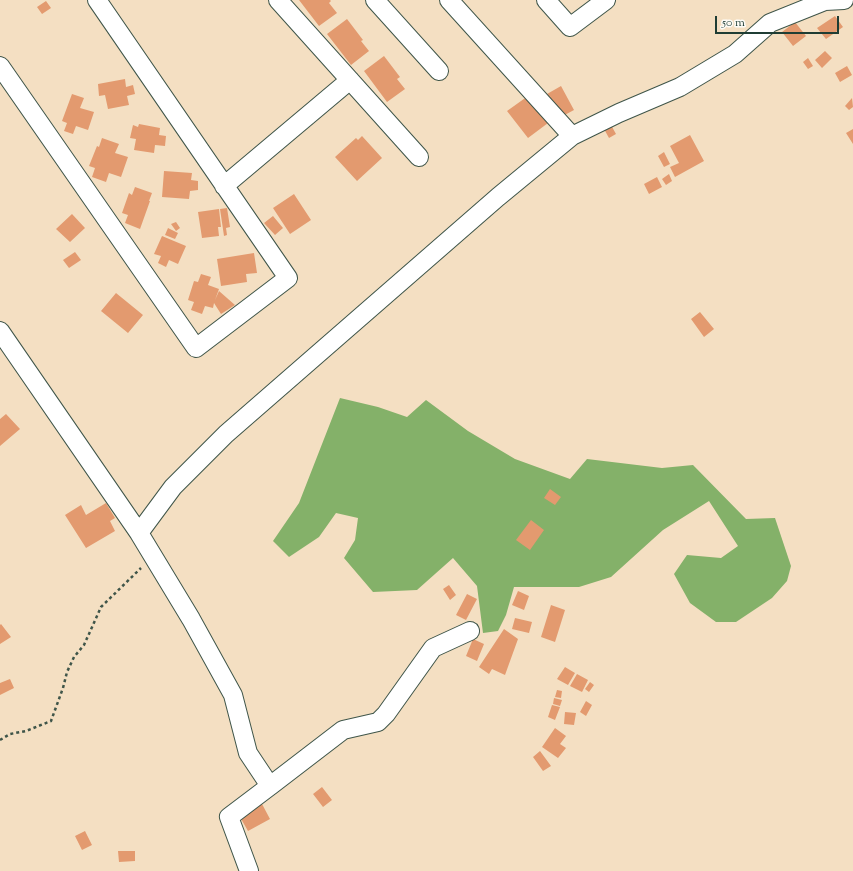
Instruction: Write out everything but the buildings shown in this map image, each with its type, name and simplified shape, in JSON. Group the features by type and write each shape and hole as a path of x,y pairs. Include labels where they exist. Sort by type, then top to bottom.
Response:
{"street":[{"path":"0,66 196,348 288,278 97,0"},
{"path":"278,0 419,157"},
{"path":"375,0 439,70"},
{"path":"449,0 572,136"},
{"path":"546,0 570,27 606,0"},
{"path":"139,533 173,487 226,434 498,197 572,136 619,113 680,87 735,54 770,23 825,0 844,0"},
{"path":"224,186 350,80"},
{"path":"0,331 139,533 191,620 233,695 248,753 270,786"},
{"path":"249,871 229,817 343,730 378,722 386,714 433,648 470,631"}],"path":[{"path":"0,740 10,734 26,731 51,721 67,672 74,657 84,645 101,608 153,556"}],"green space":[{"path":"340,398 378,407 407,417 426,400 468,431 515,459 570,479 587,459 662,468 693,465 746,519 775,518 791,566 787,581 772,598 736,622 716,622 690,603 674,574 687,555 721,558 738,546 709,501 663,530 611,577 579,587 514,587 506,615 498,631 483,633 477,586 453,558 417,590 373,592 344,558 355,540 358,518 336,513 319,537 289,557 273,541 299,503"}]}
